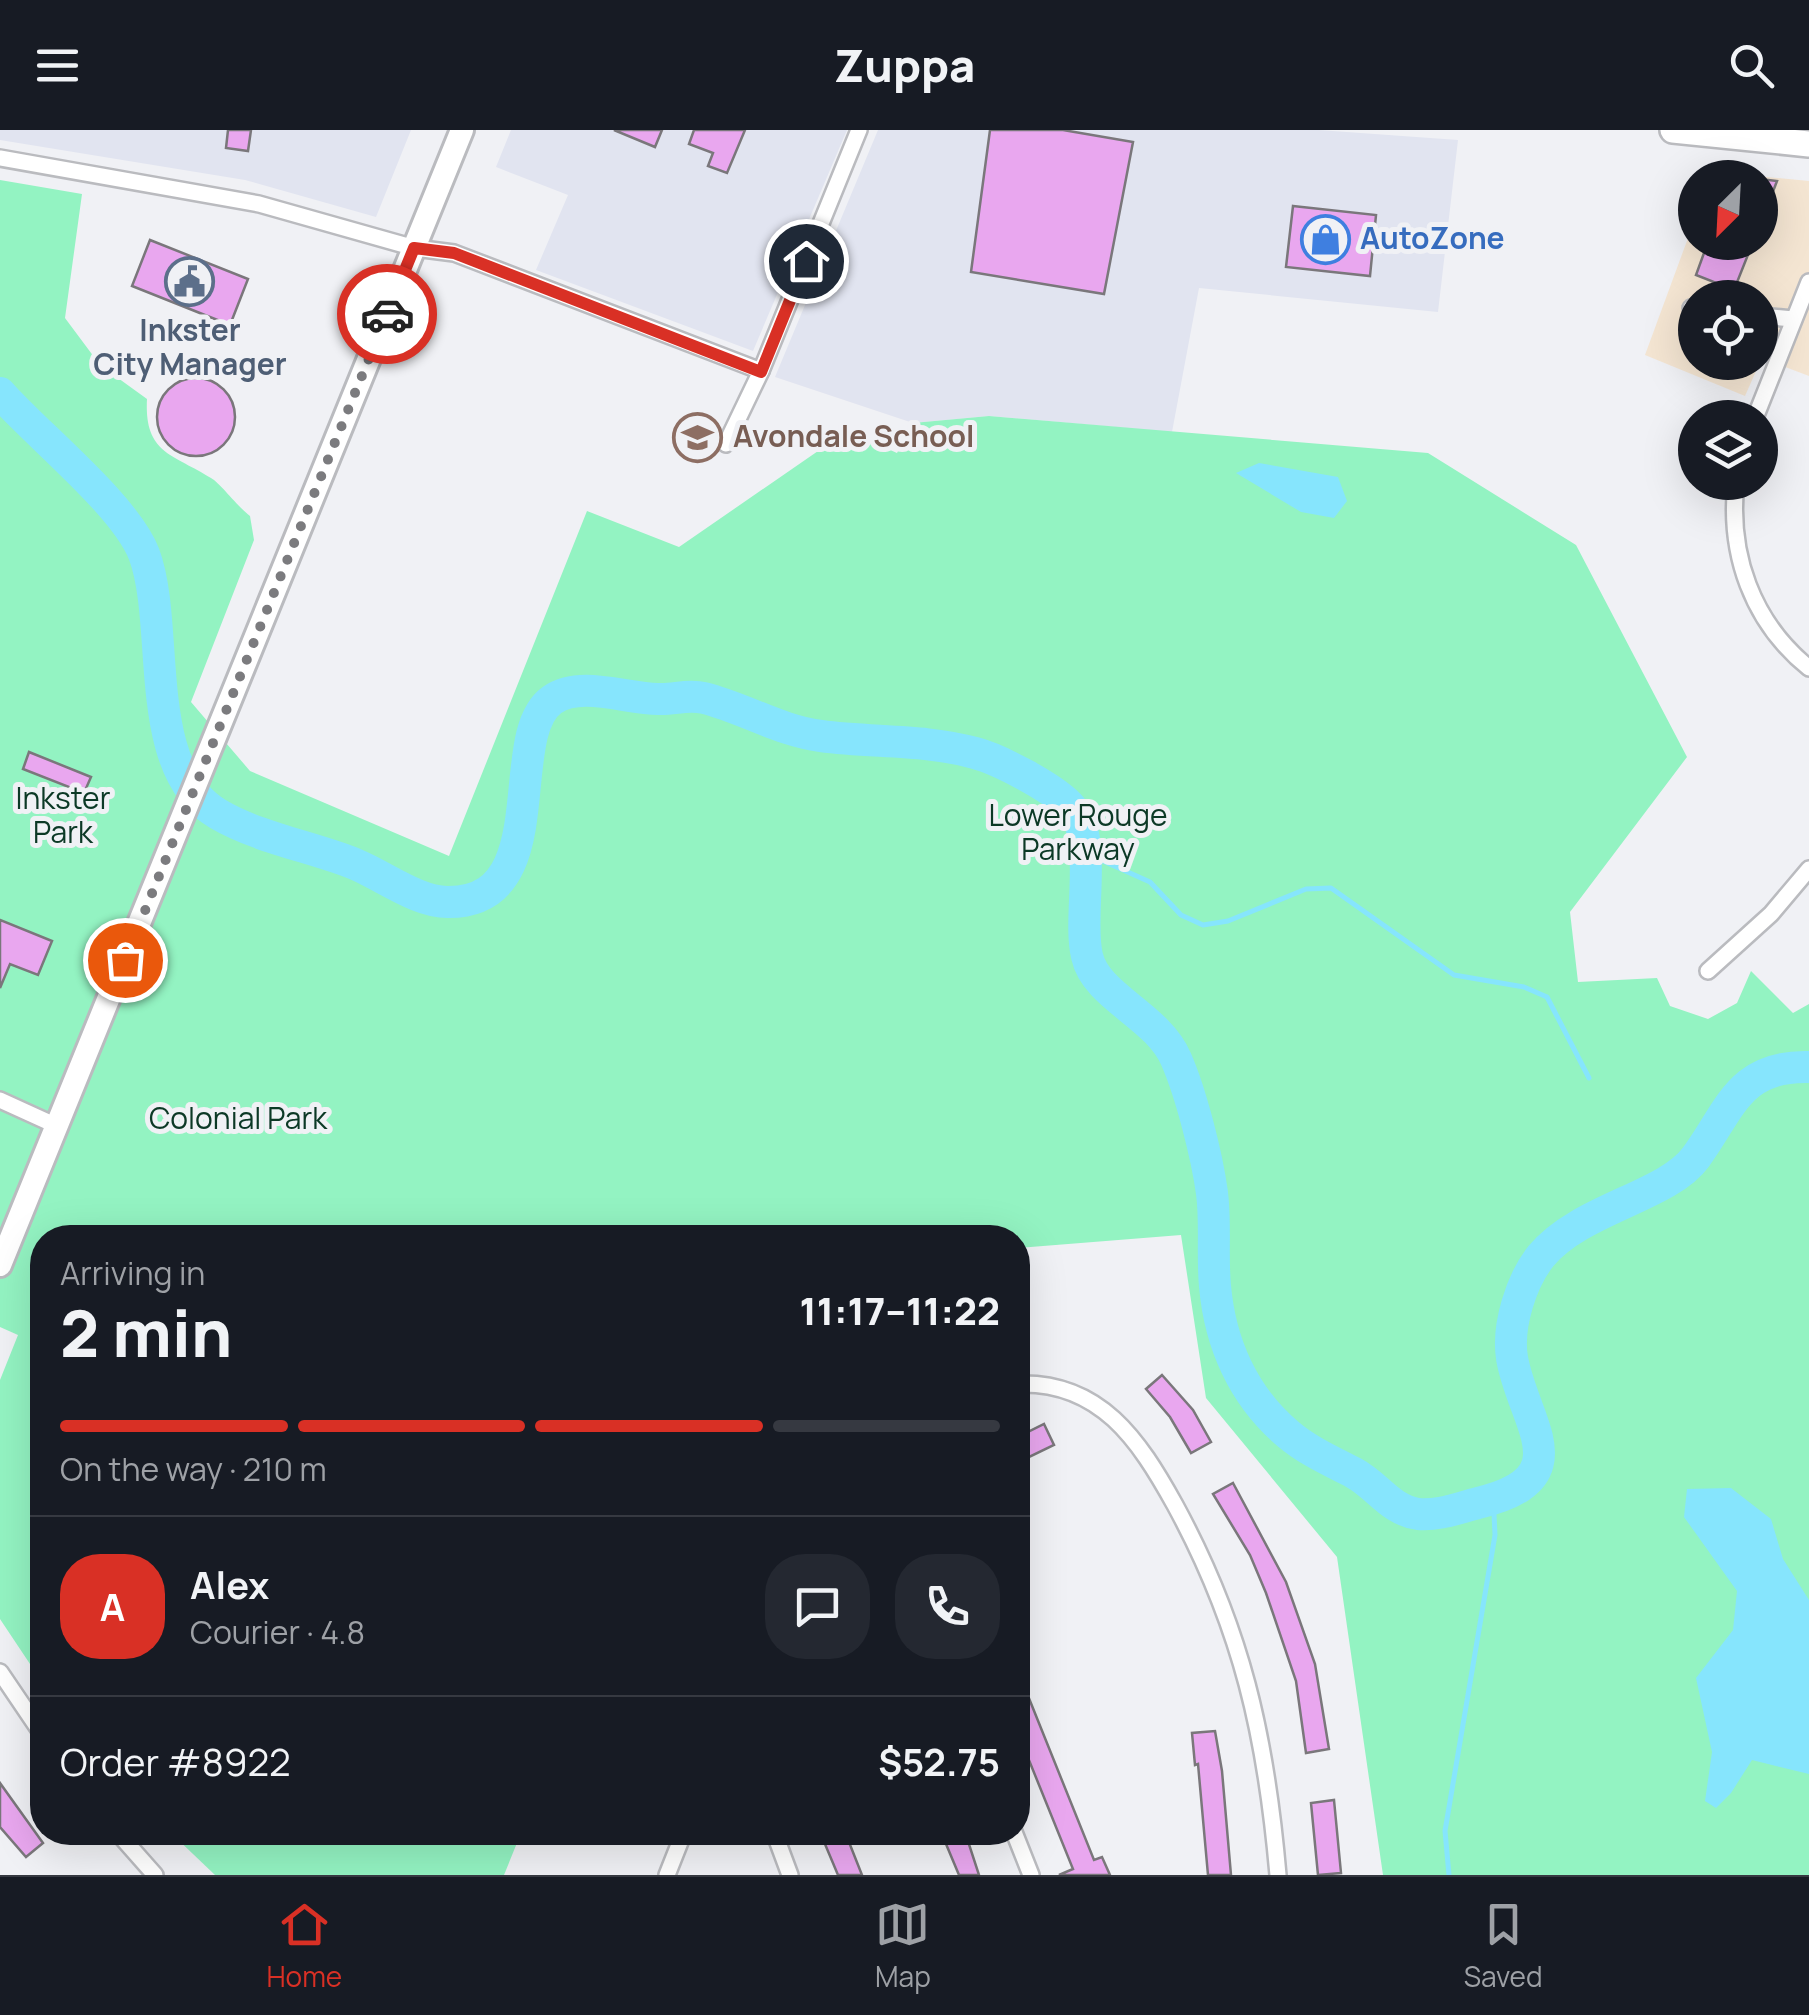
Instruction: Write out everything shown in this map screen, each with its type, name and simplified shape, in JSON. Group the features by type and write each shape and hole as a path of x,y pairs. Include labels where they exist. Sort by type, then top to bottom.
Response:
{"main road":[{"path":"0,1265 462,130"},
{"path":"1673,130 1809,144"}],"street":[{"path":"726,444 761,372 859,130"},
{"path":"0,158 259,204 414,248 458,254 761,372"},
{"path":"1762,400 1809,282"},
{"path":"1778,318 1793,319"},
{"path":"1735,500 1732,532 1737,558 1770,630 1809,668"},
{"path":"1708,970 1771,914 1809,869"},
{"path":"0,1100 57,1126"},
{"path":"1030,1385 1062,1388 1109,1411 1133,1435 1194,1540 1225,1606 1253,1694 1270,1784 1278,1875"},
{"path":"0,1672 30,1716"},
{"path":"128,1845 155,1875"},
{"path":"667,1875 679,1845"},
{"path":"779,1845 790,1875"},
{"path":"1019,1845 1030,1875"}],"shaded area":[{"path":"0,130 411,130 376,217 245,180 0,140"},
{"path":"511,130 847,130 753,351 536,270 568,195 496,167"},
{"path":"878,130 1319,130 1458,140 1438,312 1199,288 1172,432 989,416 913,423 775,377"},
{"path":"1778,178 1809,181 1809,376 1778,364 1778,280 1678,280 1678,369 1645,355 1680,260 1778,260"},
{"path":"1706,380 1752,380 1745,396"}],"green space":[{"name":"Lower Rouge Parkway","path":"0,180 82,194 65,318 100,365 147,399 147,417 156,442 173,457 215,481 250,516 254,540 191,702 250,771 449,856 587,511 679,547 847,431 897,453 913,423 989,416 1428,453 1576,545 1687,757 1570,912 1578,982 1657,978 1670,1006 1708,1019 1737,1003 1751,971 1793,1013 1809,1004 1809,1875 1383,1875 1337,1557 1206,1398 1181,1235 1030,1247 1030,1225 30,1225 30,1664 0,1619 0,1380 18,1335 0,1327"},
{"path":"184,1845 516,1845 504,1875 215,1875"}],"water":[{"path":"1259,463 1338,477 1347,501 1334,518 1301,512 1236,473"},
{"path":"1731,1488 1771,1519 1783,1559 1809,1600 1809,1774 1752,1760 1716,1808 1705,1801 1712,1752 1696,1678 1733,1630 1737,1591 1684,1517 1687,1489"}],"building":[{"path":"228,130 251,130 248,151 226,148"},
{"path":"614,130 662,130 655,147"},
{"path":"694,130 745,130 727,173 708,166 713,153 689,144"},
{"path":"990,130 1063,130 1133,142 1104,294 971,272"},
{"path":"1293,206 1376,215 1370,276 1286,267"},
{"name":"Inkster City Manager","path":"150,240 248,279 230,325 132,286"},
{"path":"1701,260 1746,260 1738,280 1709,280 1696,275"},
{"path":"188,378 204,378 229,395 235,417 229,439 218,450 204,456 188,456 163,439 157,425 157,409 174,384"},
{"path":"29,752 91,777 84,793 23,769"},
{"path":"0,920 52,941 38,975 10,964 0,988"},
{"path":"1162,1375 1193,1410 1211,1442 1191,1453 1170,1417 1146,1389"},
{"path":"1044,1424 1054,1445 1030,1457 1030,1431"},
{"path":"1233,1483 1286,1582 1315,1664 1329,1749 1306,1753 1296,1681 1266,1593 1250,1555 1213,1494"},
{"path":"1030,1701 1094,1860 1102,1857 1110,1875 1059,1875 1073,1869 1030,1763"},
{"path":"1215,1731 1231,1875 1208,1875 1198,1764 1195,1765 1192,1733"},
{"path":"0,1783 30,1825 30,1845 41,1845 26,1857 0,1827"},
{"path":"1334,1800 1341,1873 1318,1875 1311,1803"},
{"path":"825,1845 850,1845 862,1875 838,1875"},
{"path":"946,1845 969,1845 979,1875 959,1875"}],"waterway":[{"path":"0,393 119,514 144,554 152,584 167,731 177,764 194,793 233,822 350,862 424,898 449,902 482,895 503,875 516,847 537,719 552,700 576,691 658,699 698,697 806,733 956,749 1011,768 1061,798 1078,819 1083,836 1087,956 1102,983 1167,1044 1193,1107 1212,1193 1218,1307 1236,1367 1258,1403 1288,1434 1362,1478 1408,1512 1440,1513 1510,1492 1529,1479 1538,1463 1539,1446 1518,1382 1511,1345 1517,1304 1541,1256 1578,1226 1683,1171 1751,1082 1785,1068 1809,1067"},
{"path":"1083,852 1150,882 1181,915 1203,925 1228,921 1306,889 1331,888 1454,975 1524,987 1547,997 1589,1078"},
{"path":"1449,1875 1445,1831 1495,1535 1494,1514 1487,1502"}],"way so far":[{"path":"125,960 387,314"}],"place":[{"name":"AutoZone","path":"1325,239"},
{"name":"Inkster City Manager","path":"190,282"},
{"name":"Avondale School","path":"698,437"}],"route":[{"path":"387,314 414,248 454,253 761,372 806,261"}],"park label":[{"name":"Inkster Park","path":"63,816"},
{"name":"Colonial Park","path":"238,1119"}]}
